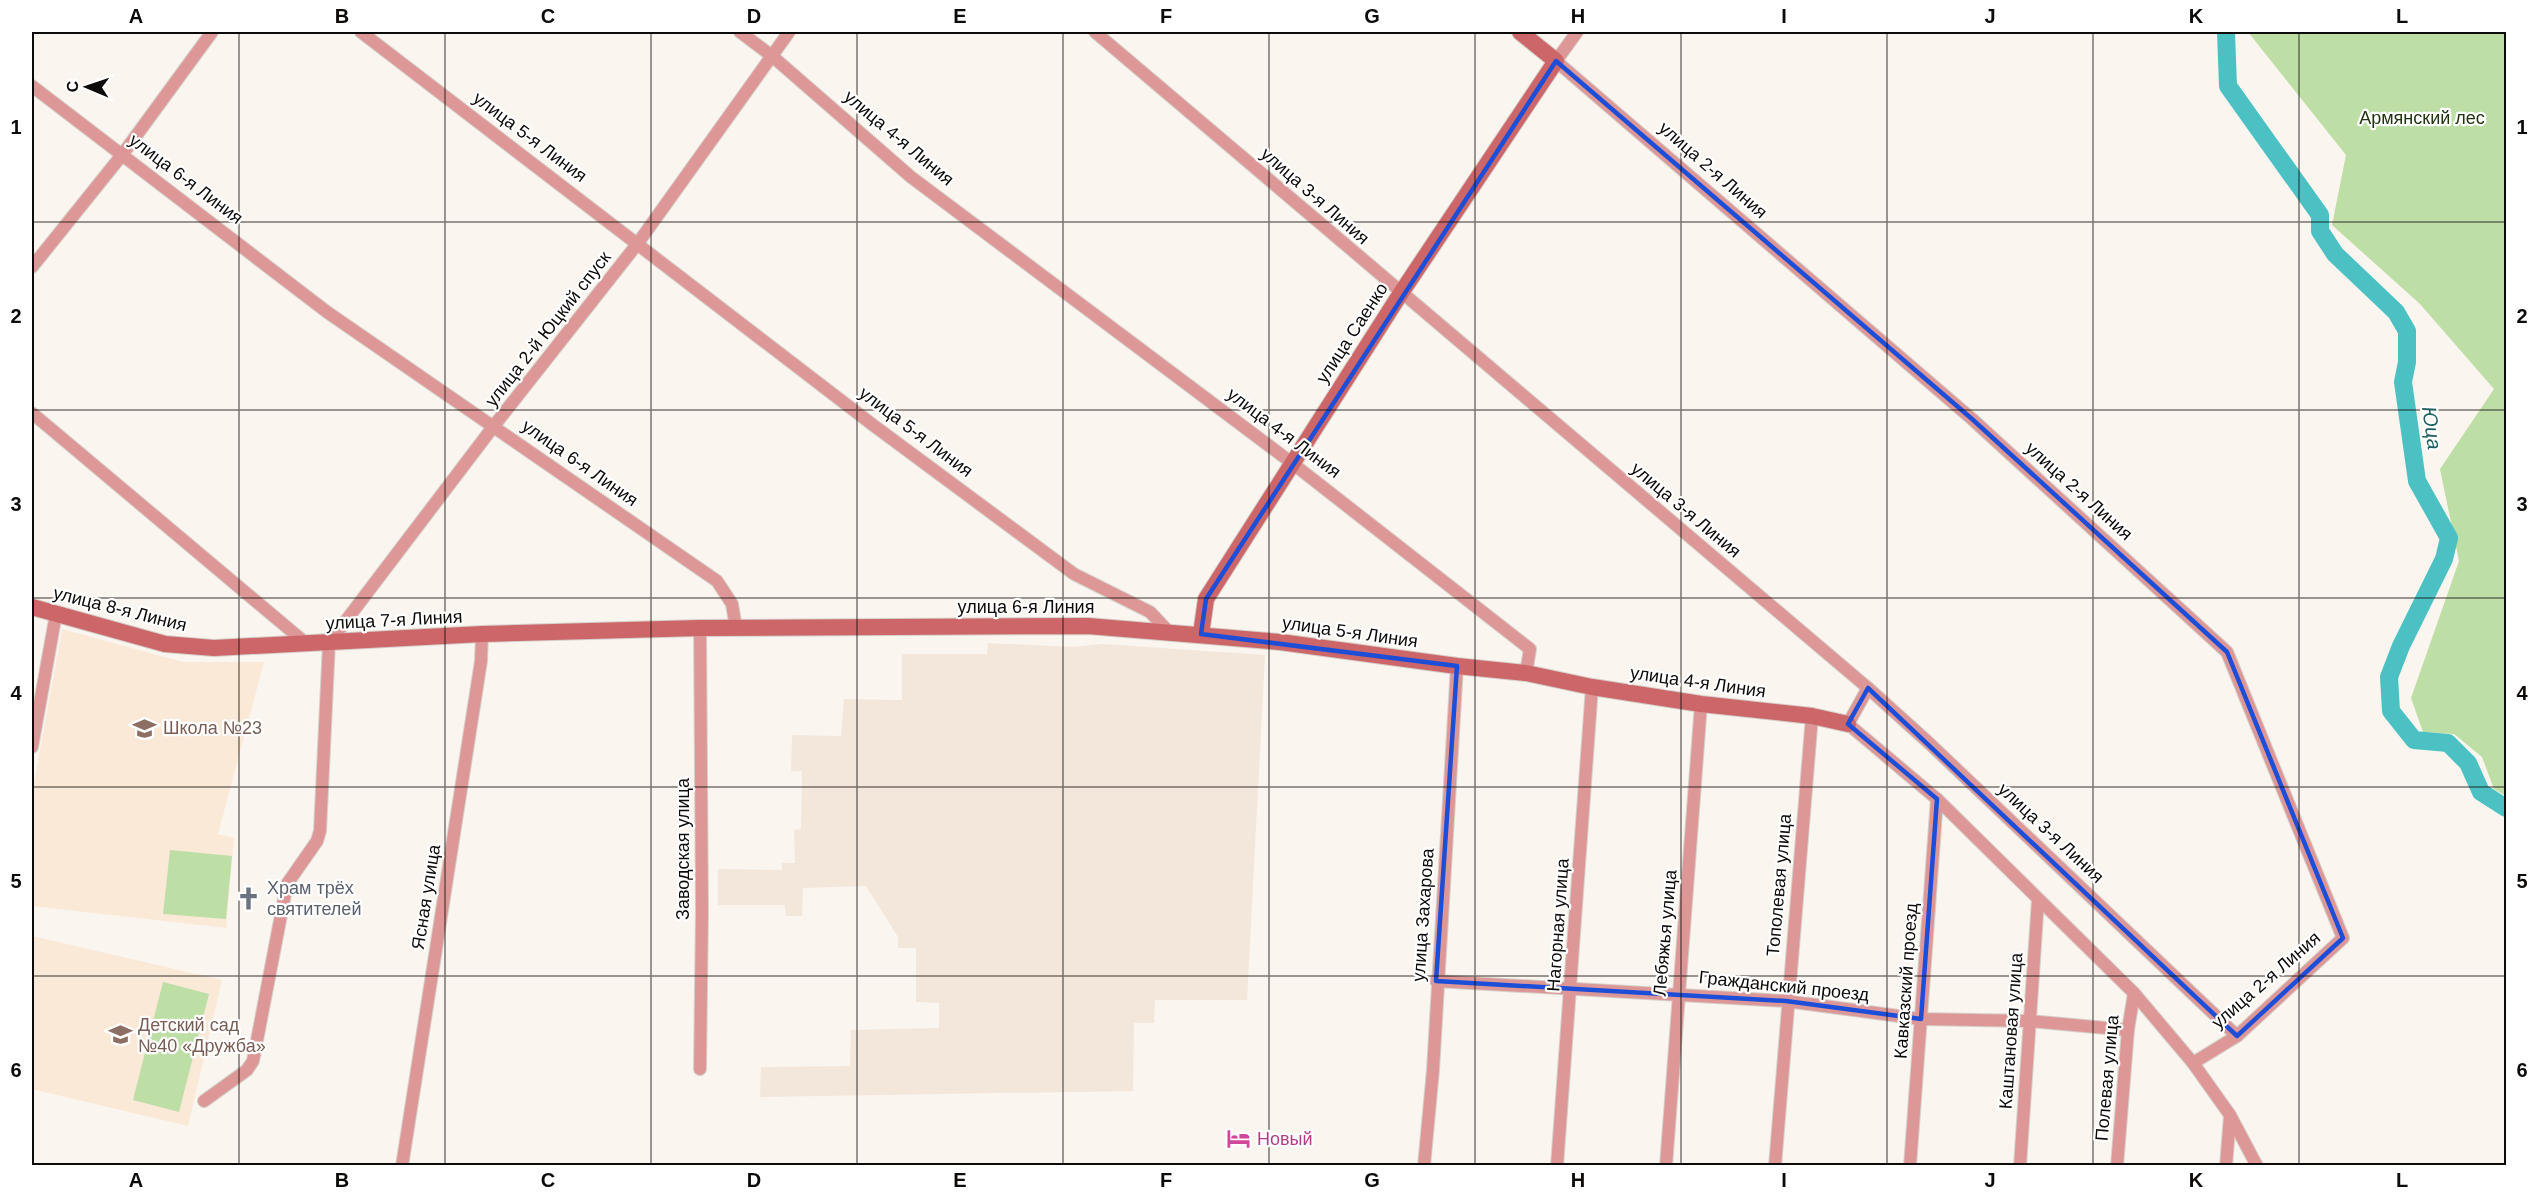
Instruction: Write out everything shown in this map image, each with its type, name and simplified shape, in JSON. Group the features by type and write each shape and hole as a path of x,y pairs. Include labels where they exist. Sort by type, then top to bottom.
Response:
{"street":[{"path":"32,267 122,155 212,32"},
{"name":"улица 5-я Линия","path":"361,32 873,425 1074,574 1150,612 1169,632 1280,642 1526,673"},
{"name":"улица 4-я Линия","path":"740,32 772,56 911,177 1292,463 1530,648 1526,673 1592,687 1701,704 1812,716 1848,724"},
{"name":"улица 2-й Юцкий спуск","path":"329,643 493,427 638,243 789,32"},
{"name":"улица 3-я Линия","path":"1095,32 1868,688 2237,1036"},
{"name":"улица 2-я Линия","path":"1520,32 1972,419 2227,652 2343,938 2237,1036 2193,1063"},
{"path":"1556,61 1577,32"},
{"name":"улица Саенко","path":"1201,634 1206,599 1401,293 1556,61"},
{"name":"улица 6-я Линия","path":"32,86 327,312 717,581 732,604 736,628 1088,626 1169,632"},
{"name":"улица 7-я Линия","path":"32,413 308,645 482,634 736,628"},
{"name":"улица 8-я Линия","path":"32,607 149,640 190,647 308,645"},
{"path":"32,747 56,614"},
{"name":"Заводская улица","path":"700,628 702,912 700,1069"},
{"name":"Ясная улица","path":"402,1166 482,661 482,634"},
{"path":"204,1101 247,1070 253,1061 287,884 317,842 320,831 329,643"},
{"name":"улица Захарова","path":"1424,1166 1457,666"},
{"name":"Нагорная улица","path":"1557,1166 1592,687"},
{"path":"1868,688 1848,724 1937,799 2134,993 2193,1063 2230,1115 2257,1166"},
{"name":"Лебяжья улица","path":"1666,1166 1701,704"},
{"name":"Тополевая улица","path":"1775,1166 1786,1001 1812,716"},
{"name":"Кавказский проезд","path":"1910,1166 1937,799"},
{"name":"Каштановая улица","path":"2020,1166 2038,900"},
{"name":"Гражданский проезд","path":"1436,981 1786,1001 1921,1019 2030,1021 2128,1030"},
{"name":"Полевая улица","path":"2117,1166 2128,1030 2134,993"},
{"path":"2226,1166 2230,1115"}],"highlighted area":[{"path":"1556,61 1972,419 2227,652 2343,938 2237,1036 1868,688 1848,724 1937,799 1921,1019 1786,1001 1436,981 1457,666 1201,634 1206,599"}],"shaded area":[{"name":"Школа №23","path":"62,629 183,662 264,662 218,834 234,838 226,928 32,906 32,794"},
{"path":"988,643 1073,647 1103,644 1265,655 1247,1000 1155,1000 1154,1023 1134,1023 1133,1091 760,1097 761,1067 850,1066 851,1030 939,1028 939,1003 916,1002 916,948 898,948 898,937 866,886 803,888 802,916 786,916 785,905 718,905 718,869 782,870 782,863 795,863 794,830 801,829 802,771 791,771 792,735 841,736 844,699 902,700 902,654 987,654"},
{"name":"Детский сад №40 «Дружба»","path":"32,936 222,980 188,1126 32,1089"}],"green space":[{"name":"Армянский лес","path":"2248,32 2506,32 2506,796 2494,789 2482,757 2454,734 2423,732 2411,698 2459,561 2440,469 2494,389 2420,304 2332,225 2346,155"},
{"path":"170,850 232,856 226,919 163,914"},
{"path":"163,982 209,994 179,1112 133,1100"}],"waterway":[{"name":"Юца","path":"2226,32 2228,86 2320,215 2320,231 2335,254 2396,312 2407,331 2407,362 2403,382 2417,481 2449,538 2444,559 2401,646 2389,677 2391,711 2414,740 2448,743 2468,763 2481,792 2506,808"}],"place":[{"name":"Школа №23","path":"145,728"},
{"name":"Храм трёх святителей","path":"249,898"},
{"name":"Детский сад №40 «Дружба»","path":"120,1035"},
{"name":"Новый","path":"1239,1139"}]}
